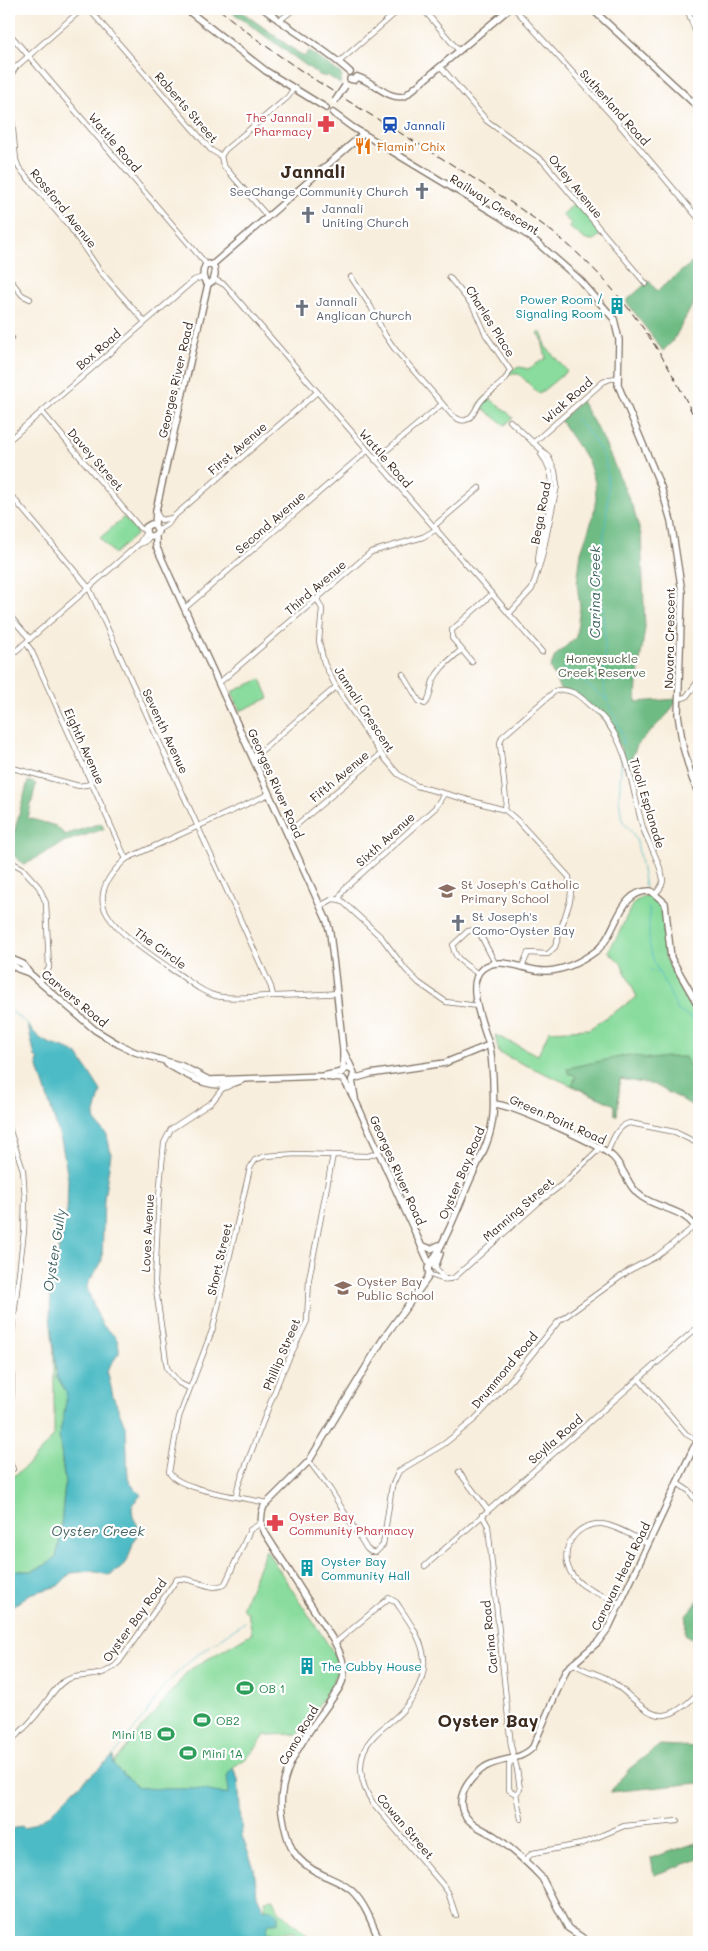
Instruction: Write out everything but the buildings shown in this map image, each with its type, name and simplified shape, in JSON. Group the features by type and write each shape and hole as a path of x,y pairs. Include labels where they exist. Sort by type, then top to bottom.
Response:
{"street":[{"path":"71,9 76,14"},
{"path":"9,78 12,70 82,9"},
{"name":"Roberts Street","path":"89,9 211,150 221,156 223,165 268,217"},
{"name":"Railway Crescent","path":"186,9 233,47 293,89 332,107 363,134 499,216 546,250 580,280 609,312 616,323 619,340"},
{"path":"264,9 339,62 350,72 356,72 358,77"},
{"path":"279,21 294,9"},
{"path":"339,62 400,9"},
{"path":"423,9 459,52"},
{"path":"350,79 364,78 392,96 400,98 410,93 509,9"},
{"name":"Sutherland Road","path":"515,9 613,117 699,219"},
{"path":"592,9 699,108"},
{"path":"687,9 699,41"},
{"name":"Wattle Road","path":"9,33 209,265"},
{"name":"Oxley Avenue","path":"441,67 487,121 543,161 646,284"},
{"path":"332,107 350,79 348,76 350,72"},
{"path":"221,156 225,150 288,97 293,89"},
{"name":"Rossford Avenue","path":"9,90 16,160 19,168 70,227 100,271 144,322"},
{"path":"209,265 215,271 214,279 208,284 204,281 204,268 268,217 363,134"},
{"name":"Box Road","path":"9,440 144,322 194,280 203,276"},
{"name":"Charles Place","path":"351,277 371,307 394,348 442,404 459,420 466,420 472,415 481,400 504,381 510,370 486,335 473,306 450,276"},
{"path":"9,278 22,295 30,299"},
{"name":"Wattle Road","path":"214,279 225,285 316,393 542,652"},
{"name":"Georges River Road","path":"208,284 156,510 153,514 151,531 155,545 220,683 320,906 330,933 343,1050 343,1080 356,1102 432,1266"},
{"name":"Novara Crescent","path":"619,340 617,378 620,391 663,492 671,521 682,592 678,714 683,747 699,795"},
{"name":"Wiak Road","path":"533,443 603,382 617,378"},
{"name":"First Avenue","path":"9,657 139,544 151,531 169,522 316,393"},
{"path":"375,460 442,404"},
{"name":"Davey Street","path":"42,412 140,528 151,531"},
{"name":"Bega Road","path":"509,614 532,590 538,565 542,557 556,493 557,479 552,463 510,421"},
{"name":"Second Avenue","path":"185,608 367,451"},
{"name":"Third Avenue","path":"220,683 371,552 423,537 479,488"},
{"name":"Seventh Avenue","path":"9,493 89,588 198,825 271,987 273,996"},
{"path":"156,510 161,520 172,518"},
{"name":"First Avenue","path":"139,544 145,542 151,531"},
{"path":"145,542 155,545"},
{"path":"472,662 452,638 452,630 492,594"},
{"name":"Jannali Crescent","path":"317,598 322,610 319,641 324,663 336,687 380,754 398,774 417,786 505,810 517,820 569,877 571,883 570,901 554,950 548,954 528,954 522,967"},
{"name":"Eighth Avenue","path":"9,615 28,641 126,859"},
{"path":"426,711 425,704 438,673 461,650"},
{"path":"403,674 419,702 425,704"},
{"path":"678,699 686,697 699,680"},
{"path":"253,758 336,687"},
{"name":"Tivoli Esplanade","path":"505,810 506,800 500,740 555,690 566,690 580,696 605,720 617,740 626,762 645,832 662,872 663,882 661,888 655,894"},
{"name":"Fifth Avenue","path":"287,833 380,754"},
{"path":"9,767 79,786 84,787 91,784"},
{"name":"The Circle","path":"269,794 126,859 109,878 103,894 104,906 123,932 160,961 212,994 230,998 337,993"},
{"name":"Sixth Avenue","path":"339,899 344,889 435,808 444,794"},
{"path":"9,861 22,868 39,887 46,903 49,968 40,981"},
{"path":"495,963 480,934 475,930 468,931 452,945 453,952 457,958 478,974 487,966 495,963 539,970 558,970 582,960 604,944 631,896 646,891 655,894 665,904 671,958 699,1007"},
{"path":"320,906 330,900 339,899 382,938 406,970 419,983 446,1002 478,1006"},
{"name":"Carvers Road","path":"9,960 23,964 29,973 101,1034 126,1048 163,1062 213,1086 231,1084 244,1079"},
{"name":"Oyster Bay Road","path":"9,1742 42,1708 62,1682 71,1678 100,1675 111,1671 177,1579 183,1578 215,1587 225,1584 250,1530 261,1523 262,1511 267,1503 309,1461 383,1339 430,1274 427,1269 432,1266 443,1242 488,1139 493,1121 492,1066 474,985 478,974"},
{"path":"352,1079 370,1074 444,1063 489,1046"},
{"name":"Georges River Road","path":"343,1050 353,1070 352,1079 356,1102"},
{"name":"Carvers Road","path":"163,1062 182,1066 213,1081 323,1076 348,1068 353,1070"},
{"path":"353,1070 370,1074"},
{"name":"Carvers Road","path":"323,1076 328,1079 352,1079"},
{"name":"Loves Avenue","path":"189,1388 179,1383 168,1368 155,1282 164,1143 171,1129 212,1102 222,1089 231,1084"},
{"path":"213,1086 218,1094"},
{"name":"Green Point Road","path":"494,1104 510,1108 600,1148 619,1165 640,1196 687,1217 699,1233"},
{"path":"607,1153 619,1129 626,1123 675,1132 699,1144"},
{"path":"9,1128 20,1162 25,1199 23,1246 11,1342 12,1388 9,1428"},
{"name":"Manning Street","path":"446,1280 452,1279 459,1274 539,1202 564,1183 600,1148"},
{"name":"Short Street","path":"236,1497 222,1496 175,1480 170,1476 169,1469 179,1417 212,1328 252,1164 255,1160 265,1156 368,1156 379,1152"},
{"name":"Phillip Street","path":"236,1497 238,1486 281,1375 307,1321 309,1279 333,1155"},
{"name":"Drummond Road","path":"309,1461 330,1489 366,1549 376,1552 383,1545 392,1486 399,1471 444,1444 476,1418 510,1381 558,1322 630,1270 657,1256 695,1226"},
{"path":"421,1245 434,1249 443,1242"},
{"path":"432,1266 446,1280"},
{"path":"430,1274 446,1280"},
{"name":"Scylla Road","path":"424,1566 699,1326"},
{"path":"639,1380 686,1434 698,1440"},
{"name":"Caravan Head Road","path":"589,1942 568,1928 542,1878 494,1836 468,1819 462,1805 464,1789 476,1774 489,1765 526,1754 533,1747 562,1676 602,1636 698,1440"},
{"path":"9,1461 13,1468"},
{"path":"458,1472 488,1510"},
{"path":"677,1483 689,1491 699,1505"},
{"path":"236,1497 267,1503"},
{"name":"Carina Road","path":"482,1515 488,1526 511,1746 518,1769 520,1789 516,1794"},
{"name":"Como Road","path":"261,1523 269,1540 335,1643 343,1664 344,1673 342,1683 310,1731 291,1765 282,1790 282,1812 288,1839 295,1856 309,1868 354,1892 380,1942"},
{"path":"620,1602 583,1585 574,1578 568,1568 566,1558 570,1542 576,1532 584,1527 602,1524 648,1544"},
{"name":"Cowan Street","path":"335,1643 387,1599 392,1598 420,1642 424,1660 424,1672 420,1683 404,1709 367,1744 362,1757 361,1777 365,1790 373,1803 448,1892 456,1916"},
{"path":"573,1663 582,1670 610,1681 643,1709 658,1715 666,1715 680,1710 699,1692"},
{"name":"Carina Road","path":"514,1757 509,1765 509,1790 516,1794 521,1819"},
{"path":"523,1861 533,1853 581,1844 624,1826 678,1821"}],"green space":[{"path":"228,9 238,9 304,57 309,51 340,73 342,77 340,84 327,75 326,77 319,75"},
{"path":"576,202 602,234 592,241 586,240 569,227 572,224 562,215"},
{"path":"699,257 699,298 694,302 673,341 663,351 626,301 649,281 657,291"},
{"path":"540,332 543,335 545,346 567,371 539,394 519,374 509,374 510,370 520,367 528,369 546,358 541,336 538,334"},
{"path":"486,396 513,418 505,425 478,405"},
{"name":"Honeysuckle Creek Reserve","path":"581,401 602,437 633,508 641,535 645,628 636,702 678,699 668,714 637,745 628,767 617,740 605,720 580,696 560,689 550,668 555,656 576,637 580,607 577,584 581,552 593,517 596,499 595,482 588,461 560,420"},
{"path":"124,517 136,531 136,535 114,554 100,538"},
{"path":"261,679 269,698 240,711 232,692"},
{"path":"28,781 36,784 28,818 56,826 65,835 101,823 104,829 64,842 24,865 9,851"},
{"path":"644,896 652,896 661,909 665,955 673,974 693,1007 699,1013 699,1096 640,1063 620,1079 617,1115 615,1115 615,1105 499,1053 495,1035 538,1055 549,1031 589,1029 637,997 621,963 608,951 617,937 633,903"},
{"path":"629,1055 652,1059 685,1057 691,1069 699,1069 699,1109 655,1085 620,1079 617,1115 615,1115 615,1105 572,1085 576,1076 568,1073 567,1068"},
{"path":"54,1351 57,1377 67,1393 62,1463 65,1484 59,1545 56,1557 42,1568 32,1571 12,1571 9,1569 9,1480 32,1461 54,1436"},
{"path":"266,1550 337,1661 337,1673 314,1711 298,1734 265,1735 243,1761 233,1767 238,1782 235,1800 149,1794 107,1779 113,1756 114,1763 189,1670 252,1633 248,1613 242,1608"},
{"path":"699,1599 699,1642 685,1634 686,1616"},
{"path":"660,1745 699,1747 699,1783 610,1792 629,1769"},
{"path":"699,1842 699,1859 654,1875 651,1858"},
{"path":"273,1899 279,1910 315,1942 299,1942 294,1932 265,1934 265,1900"}],"water":[{"name":"Oyster Creek","path":"28,1025 34,1033 46,1042 78,1055 101,1091 94,1117 95,1121 107,1135 111,1154 104,1199 102,1260 87,1287 101,1322 118,1342 119,1353 107,1370 113,1396 126,1428 128,1478 141,1495 133,1504 132,1509 139,1533 133,1543 128,1559 120,1569 109,1575 91,1571 71,1573 58,1586 30,1594 9,1609 9,1569 12,1571 32,1571 49,1563 56,1557 59,1545 65,1484 59,1436 67,1393 57,1377 50,1317 51,1286 67,1211 68,1179 62,1144 37,1064 38,1060 35,1057"},
{"path":"113,1756 115,1766 119,1771 135,1785 147,1788 198,1789 229,1793 227,1777 233,1768 238,1779 242,1836 254,1868 257,1895 263,1908 271,1909 278,1914 278,1922 269,1924 266,1931 271,1936 284,1935 290,1937 295,1942 9,1942 9,1830 21,1826 25,1828 49,1815"}],"waterway":[{"name":"Carina Creek","path":"575,418 600,449 607,473 608,498 601,576 605,642 604,686 609,706 621,731 623,745"},
{"path":"564,667 607,700"},
{"name":"Carina Creek","path":"622,754 619,799 622,820 637,842 645,887"},
{"name":"Carina Creek","path":"649,908 650,944 655,963 677,1010 699,1023"},
{"name":"Carina Creek","path":"650,970 659,973"},
{"name":"Oyster Creek","path":"9,1009 29,1026"},
{"name":"Oyster Gully","path":"66,1390 66,1399"},
{"path":"113,1756 147,1713 164,1686 193,1658 245,1622"}],"railway":[{"path":"219,9 308,75 492,190 566,243 607,283 643,328 673,376 699,428"}],"place":[{"name":"The Jannali Pharmacy","path":"326,124"},
{"name":"Jannali","path":"390,125"},
{"name":"Flamin' Chix","path":"363,146"},
{"name":"SeeChange Community Church","path":"422,191"},
{"name":"Jannali Uniting Church","path":"308,215"},
{"name":"Power Room / Signaling Room","path":"617,306"},
{"name":"Jannali Anglican Church","path":"302,308"},
{"name":"St Joseph's Catholic Primary School","path":"447,891"},
{"name":"St Joseph's Como-Oyster Bay","path":"458,923"},
{"name":"Oyster Bay Public School","path":"343,1288"},
{"name":"Oyster Bay Community Pharmacy","path":"275,1523"},
{"name":"Oyster Bay Community Hall","path":"307,1568"},
{"name":"The Cubby House","path":"307,1666"},
{"name":"OB 1","path":"245,1688"},
{"name":"OB2","path":"202,1720"},
{"name":"Mini 1B","path":"166,1734"},
{"name":"Mini 1A","path":"188,1753"}],"district":[{"name":"Jannali","path":"313,171"},
{"name":"Oyster Bay","path":"488,1720"}]}
